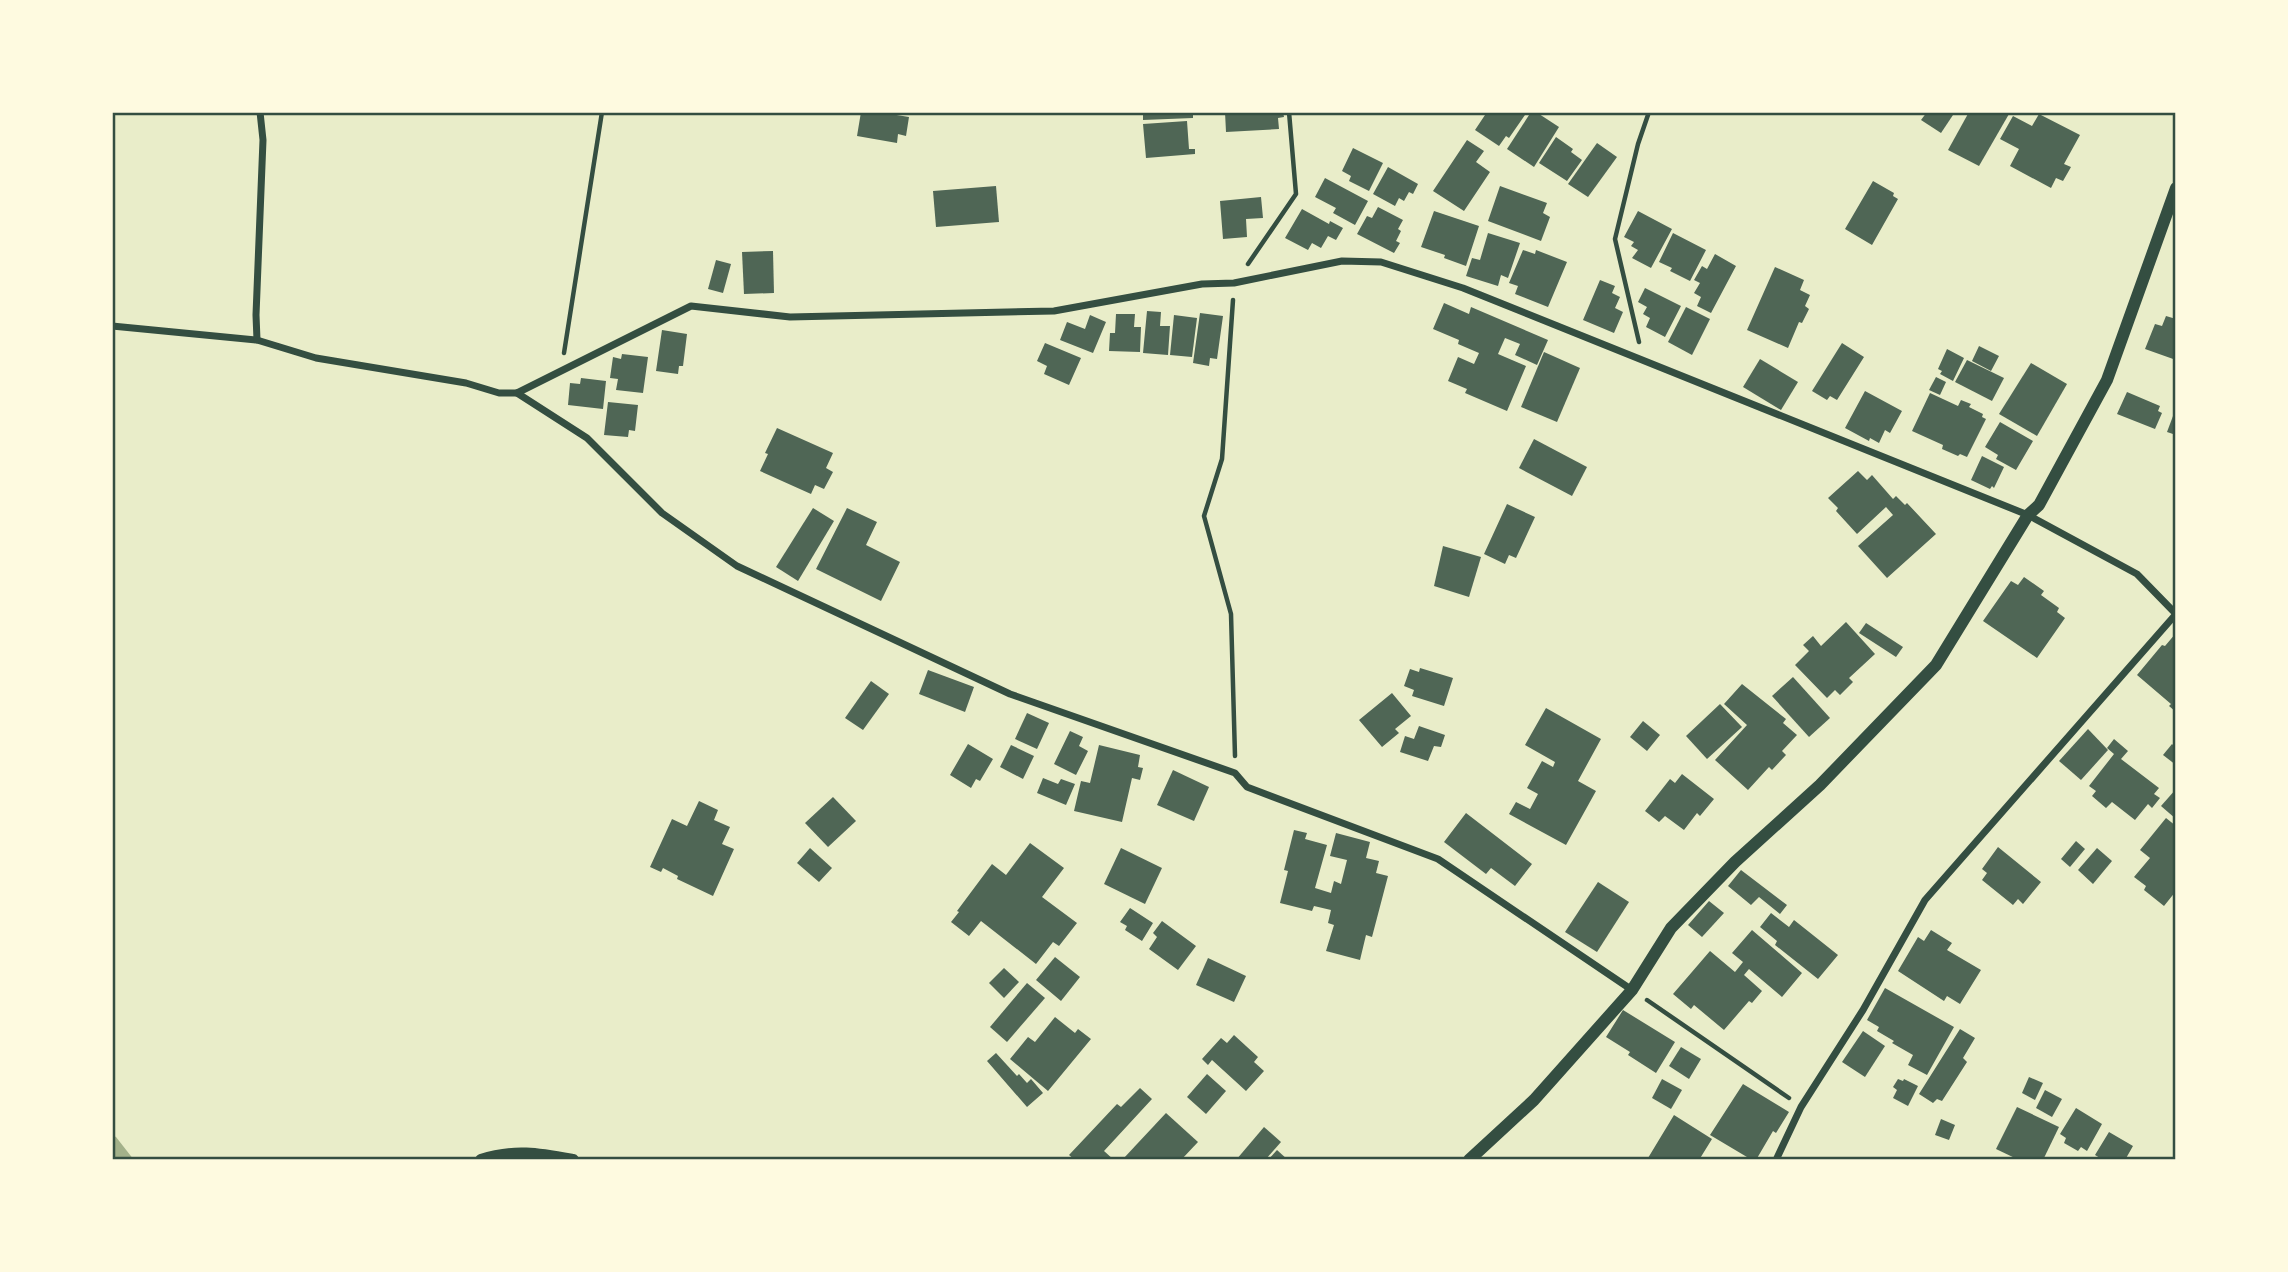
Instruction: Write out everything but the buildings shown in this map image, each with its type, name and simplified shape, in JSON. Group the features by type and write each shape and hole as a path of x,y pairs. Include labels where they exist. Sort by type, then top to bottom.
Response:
{"street":[{"path":"257,340 262,140 260,112"},
{"path":"1469,1160 1534,1100 1632,989 1671,928 1735,862 1820,785 1936,665 2028,515 2039,505 2107,380 2176,188"},
{"path":"112,326 257,340 316,358 466,383 499,393 516,393 691,306 790,317 1054,311 1202,284 1234,283 1342,261 1381,262 1464,288 2028,515 2137,574 2176,614 1925,900 1863,1010 1801,1107 1776,1160"},
{"path":"516,393 587,438 662,513 737,566 1010,694 1235,773 1247,787 1438,859 1632,989"},
{"path":"489,1159 525,1152 573,1160"}],"path":[{"path":"560,373 602,112"},
{"path":"1235,773 1231,614 1204,516 1222,459 1234,283 1296,194 1290,112"},
{"path":"1643,359 1615,239 1637,145 1649,112"},
{"path":"1632,989 1801,1107"}],"shaded area":[{"path":"112,1135 116,1137 134,1160 112,1160"}]}
